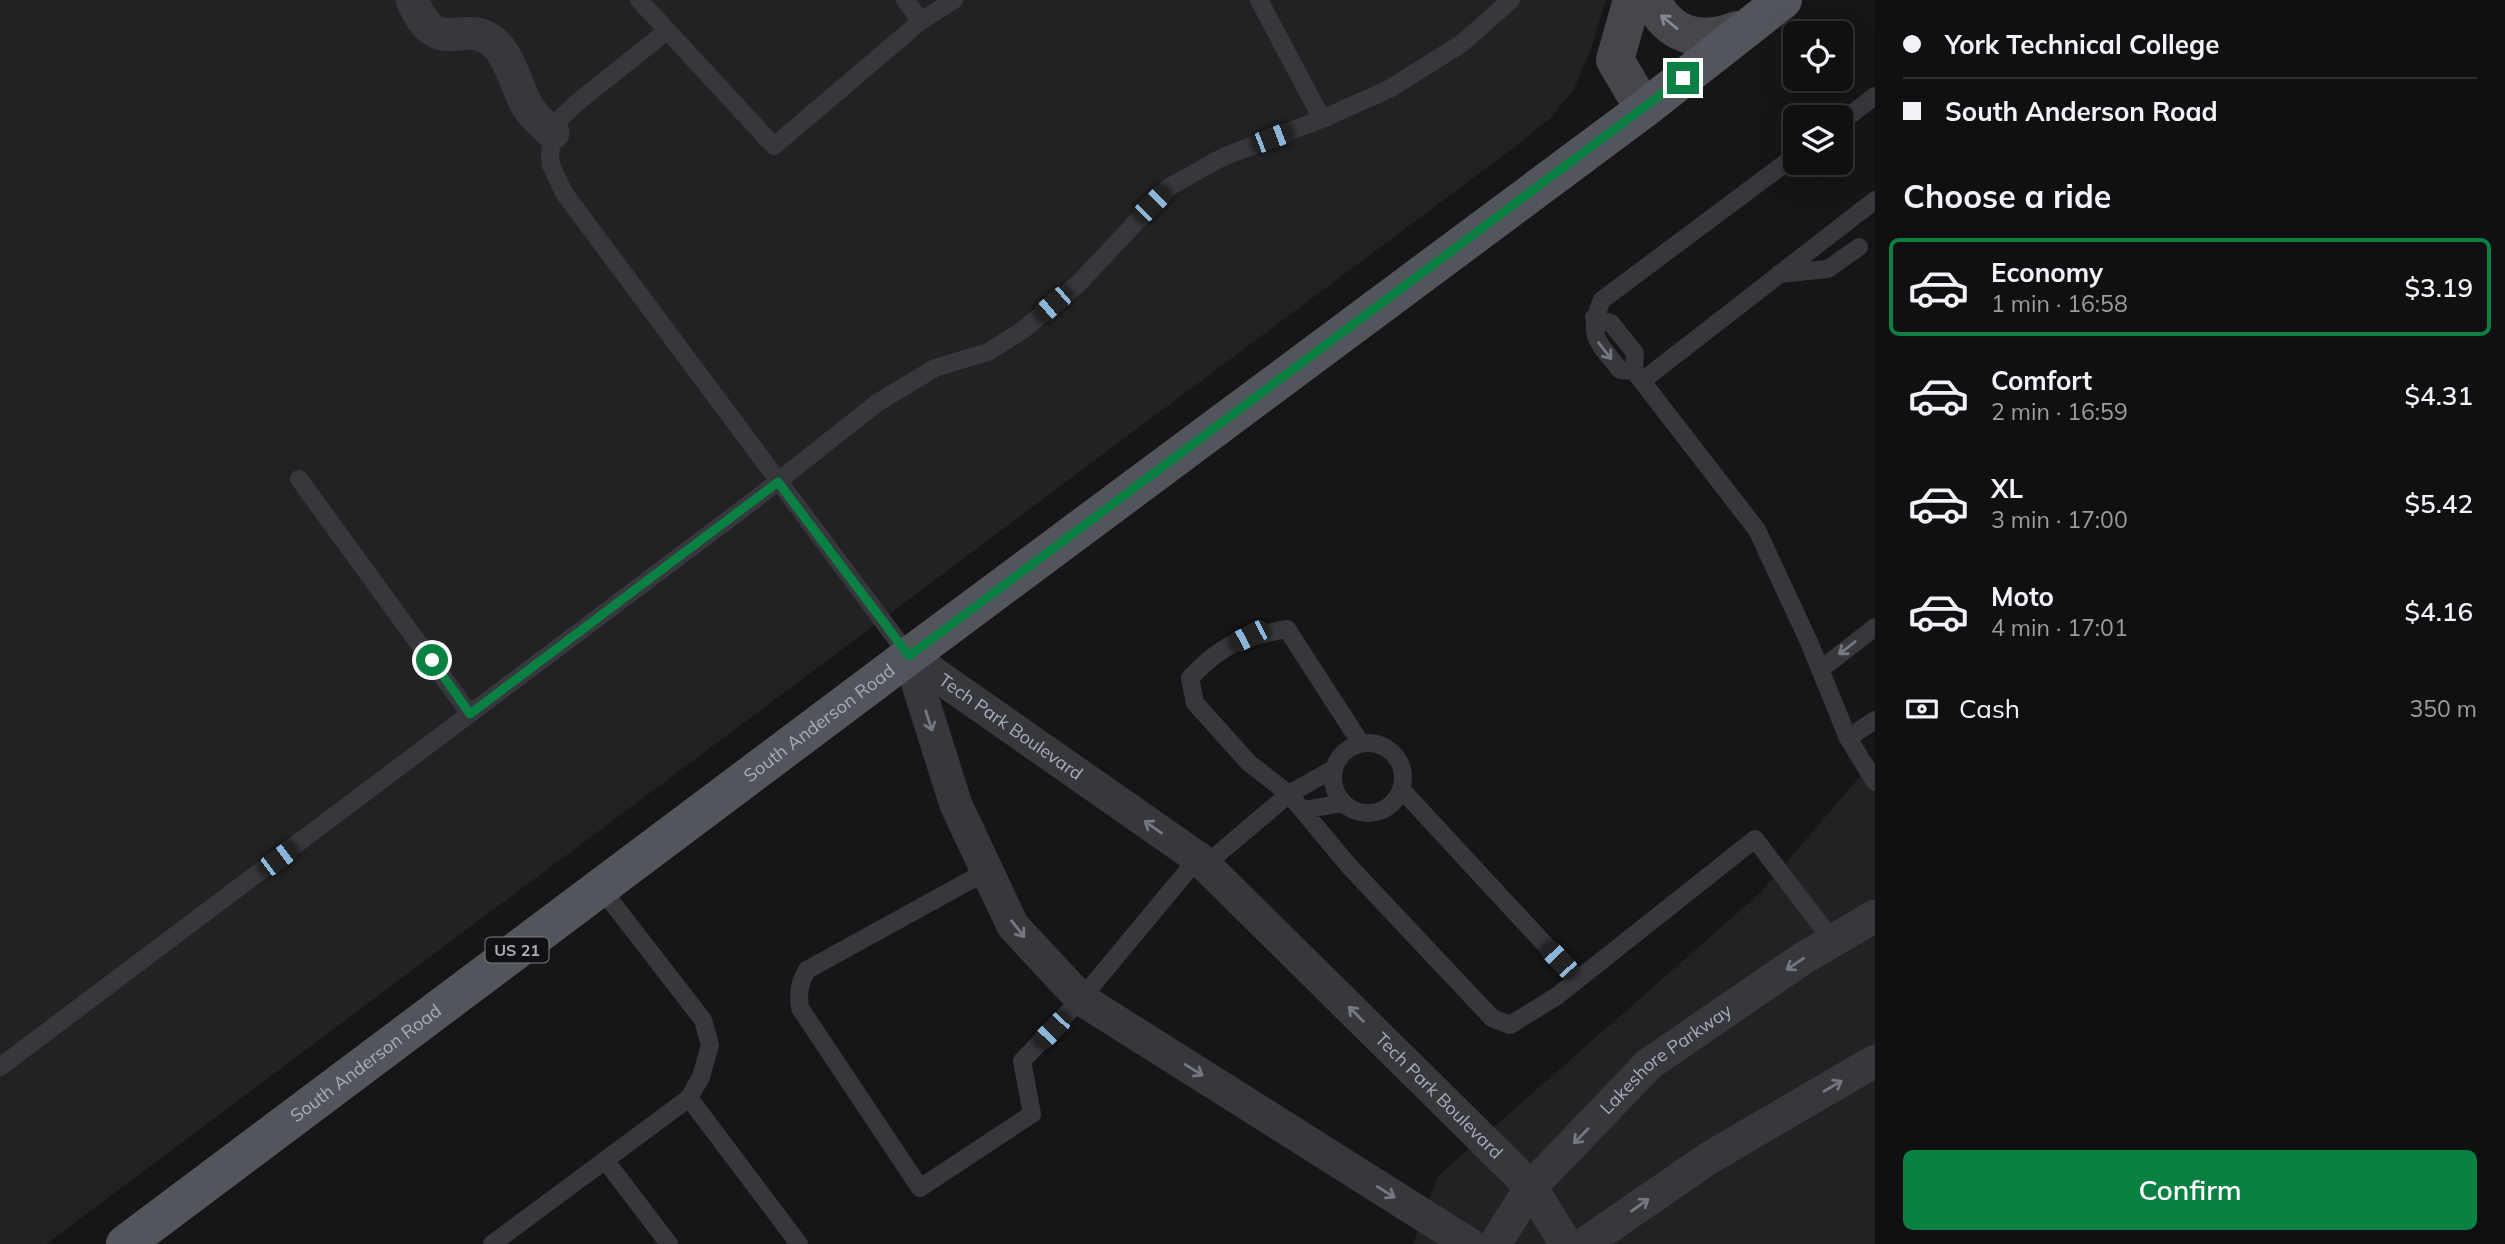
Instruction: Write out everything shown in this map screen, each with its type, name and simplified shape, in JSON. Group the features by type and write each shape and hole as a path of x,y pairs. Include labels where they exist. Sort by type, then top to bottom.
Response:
{"main road":[{"name":"South Anderson Road","path":"125,1244 1644,109 1783,0"}],"street":[{"path":"412,0 421,19 435,31 445,35 481,35 494,42 531,113 553,133"},
{"path":"1632,0 1615,60 1644,109"},
{"path":"1652,0 1661,18 1683,33 1709,37 1737,30 1740,33"},
{"name":"Tech Park Boulevard","path":"909,656 1202,861 1531,1187 1566,1244"},
{"name":"Tech Park Boulevard","path":"909,656 956,805 1013,926 1081,999 1469,1244"},
{"name":"Lakeshore Parkway","path":"1495,1244 1531,1187 1649,1065 1802,959 1875,916"},
{"path":"1584,1244 1709,1158 1875,1061"}],"lane":[{"path":"639,0 774,146 921,21 954,0"},
{"path":"905,0 921,21"},
{"path":"1259,0 1322,119"},
{"path":"0,1068 778,482 877,403 935,368 988,352 1023,330 1078,284 1169,187 1223,157 1322,119 1389,89 1461,44 1511,0"},
{"path":"667,31 560,119 553,133 551,165 564,193 909,656"},
{"path":"1853,113 1875,96"},
{"path":"1783,166 1602,300 1594,317 1595,339 1620,370 1638,376 1757,530 1848,738 1875,782"},
{"path":"1638,376 1779,274 1875,200"},
{"path":"1779,274 1828,269 1859,247"},
{"path":"299,479 470,714"},
{"path":"1820,670 1875,627"},
{"path":"1360,742 1287,629 1249,636 1212,655 1190,678 1195,702 1249,763 1289,794 1349,866 1492,1018 1510,1025 1557,996 1755,839 1833,941"},
{"path":"1848,738 1875,720"},
{"path":"1360,742 1380,744 1390,750 1398,758 1404,779 1397,799 1388,808 1377,813 1365,814 1353,810 1343,803 1332,782 1333,769 1338,758 1360,742"},
{"path":"987,871 807,970 801,980 798,995 800,1008 920,1188 1032,1115 1022,1061 1081,999 1202,861 1289,794 1333,769"},
{"path":"1402,789 1577,979"},
{"path":"1303,810 1343,803"},
{"path":"492,1244 690,1098 701,1077 710,1045 703,1020 600,887"},
{"path":"690,1098 799,1244"},
{"path":"605,1160 669,1244"}],"shaded area":[{"path":"0,0 1606,0 1591,49 1574,89 1551,118 1513,148 46,1244 0,1244"},
{"path":"1875,759 1875,1244 1413,1244 1438,1176 1760,893"}],"route":[{"path":"432,660 470,714 778,482 909,656 1683,78"}]}
